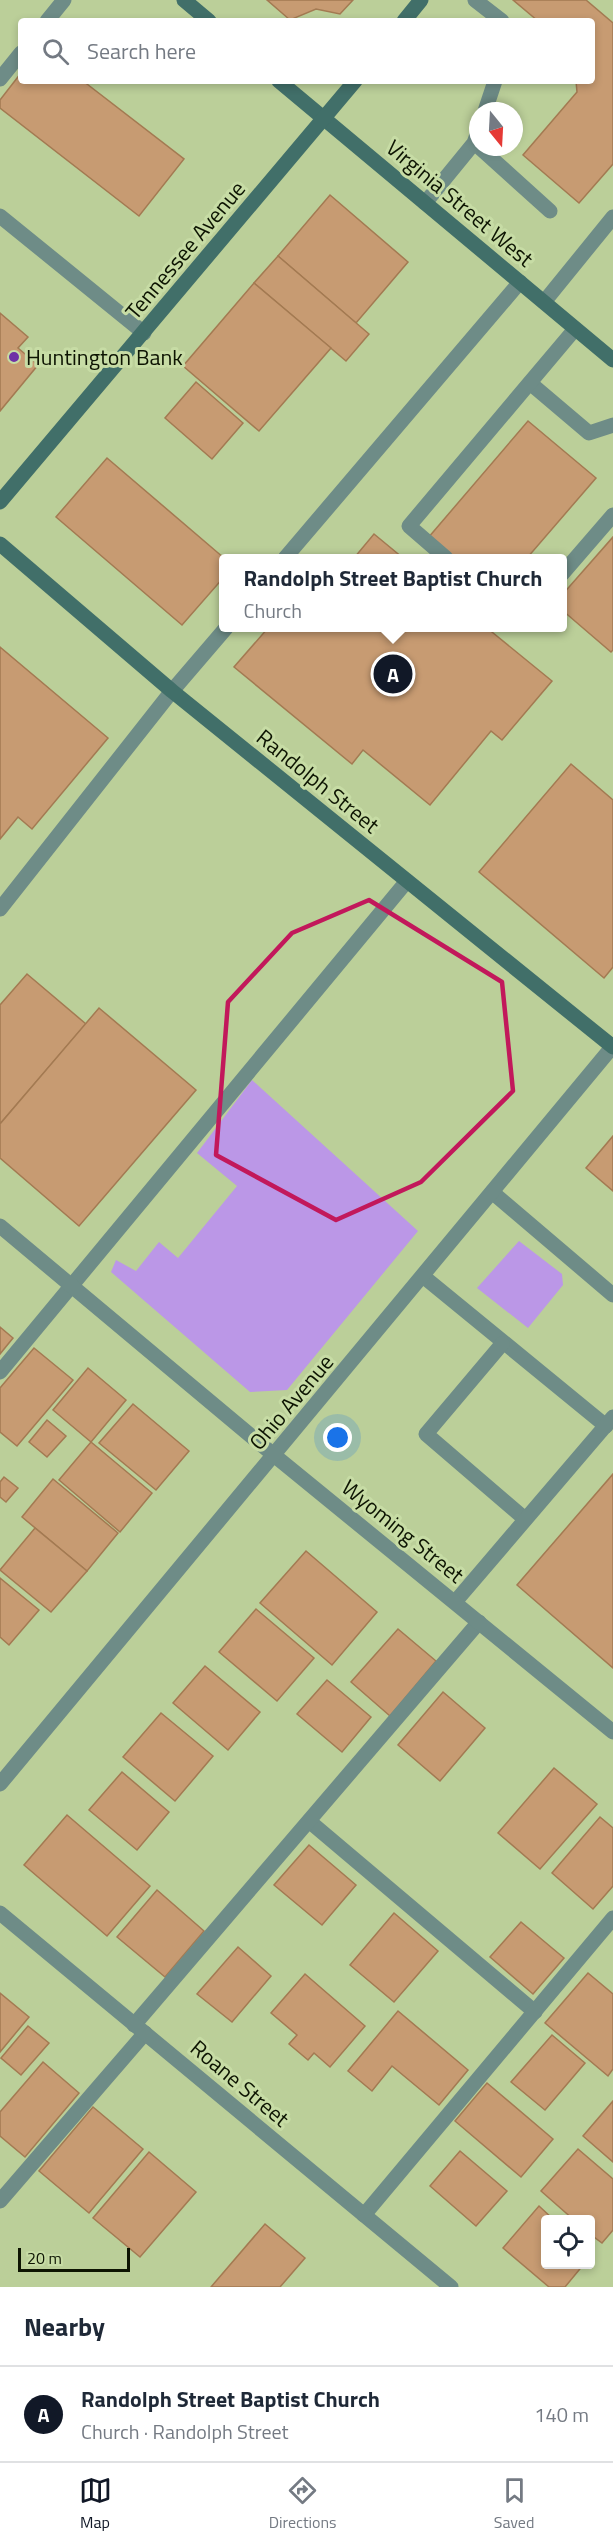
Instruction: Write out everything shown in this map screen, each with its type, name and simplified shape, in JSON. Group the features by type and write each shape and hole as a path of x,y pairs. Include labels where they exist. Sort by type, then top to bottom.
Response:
{"main road":[{"path":"184,0 205,18"},
{"path":"406,18 421,0"},
{"name":"Virginia Street West","path":"282,84 613,360"},
{"name":"Tennessee Avenue","path":"0,502 352,84"},
{"name":"Randolph Street","path":"0,544 172,691 613,1046"}],"street":[{"path":"49,18 64,0"},
{"path":"475,0 498,18"},
{"path":"0,79 18,57"},
{"path":"488,102 494,84"},
{"path":"425,203 469,151"},
{"path":"492,156 550,211"},
{"path":"0,216 144,333"},
{"path":"544,302 613,217"},
{"path":"288,554 519,282"},
{"path":"441,554 409,526 575,329"},
{"path":"530,383 589,433 613,425"},
{"path":"567,568 613,515"},
{"path":"0,909 172,691 222,632"},
{"path":"0,1371 407,881"},
{"name":"Ohio Avenue","path":"0,1784 424,1277 613,1046"},
{"path":"492,1192 613,1295"},
{"name":"Wyoming Street","path":"0,1226 275,1456 613,1732"},
{"path":"424,1277 502,1344 609,1421 455,1602"},
{"path":"502,1344 426,1434 525,1519"},
{"path":"0,2201 309,1821 479,1622"},
{"path":"309,1821 535,2012"},
{"name":"Roane Street","path":"0,1913 451,2287"},
{"path":"364,2215 613,1918"}],"highlighted area":[{"path":"369,900 502,982 513,1091 421,1182 336,1220 216,1155 228,1002 292,933"}],"shaded area":[{"path":"252,1080 418,1231 287,1390 250,1392 111,1272 116,1260 136,1271 159,1242 178,1258 237,1186 197,1153"},
{"path":"519,1241 562,1274 563,1285 528,1328 477,1288"}],"building":[{"path":"267,0 353,0 340,14 316,9 295,18 288,18"},
{"path":"513,0 586,0 613,23 613,164 579,203 523,155 577,92 576,84 595,84 595,18 534,18"},
{"path":"18,77 18,84 87,84 184,159 139,216 0,108 0,100"},
{"path":"330,195 408,262 356,323 278,256"},
{"path":"278,256 369,334 346,361 254,283"},
{"path":"254,283 331,348 259,431 183,366"},
{"name":"Huntington Bank","path":"0,313 28,337 18,348 38,365 0,411"},
{"path":"196,382 243,423 212,459 165,418"},
{"path":"528,421 596,478 530,554 447,554 428,538"},
{"path":"107,458 219,554 219,583 182,625 56,517"},
{"path":"374,534 398,554 357,554"},
{"path":"613,537 613,650 611,652 567,614 567,589"},
{"path":"265,632 492,632 552,681 502,740 491,731 430,805 363,750 352,764 234,667"},
{"path":"0,647 108,738 32,829 18,817 0,839"},
{"path":"571,764 613,800 613,967 604,978 479,872"},
{"path":"27,974 86,1024 0,1124 0,1005"},
{"path":"99,1008 196,1090 79,1226 0,1158 0,1124"},
{"path":"613,1136 613,1191 586,1168"},
{"path":"0,1327 13,1338 0,1354"},
{"path":"34,1348 73,1380 17,1446 0,1432 0,1388"},
{"path":"88,1368 126,1400 91,1442 53,1410"},
{"path":"133,1404 189,1451 156,1490 99,1443"},
{"path":"47,1420 66,1436 47,1457 29,1442"},
{"path":"91,1442 152,1493 120,1532 59,1480"},
{"path":"613,1474 613,1668 517,1585"},
{"path":"4,1477 18,1488 6,1502 0,1497 0,1482"},
{"path":"53,1479 118,1533 87,1571 22,1517"},
{"path":"35,1528 87,1571 51,1612 0,1570"},
{"path":"306,1551 377,1612 332,1665 260,1603"},
{"path":"0,1578 39,1610 9,1645 0,1637"},
{"path":"256,1609 314,1658 277,1701 219,1652"},
{"path":"398,1629 436,1661 390,1716 351,1682"},
{"path":"205,1666 260,1712 228,1750 173,1703"},
{"path":"327,1680 371,1717 342,1752 297,1714"},
{"path":"443,1692 485,1728 440,1781 398,1745"},
{"path":"161,1713 213,1756 175,1801 123,1757"},
{"path":"554,1768 597,1804 540,1869 498,1833"},
{"path":"122,1772 169,1812 137,1850 89,1810"},
{"path":"67,1815 150,1886 107,1936 24,1865"},
{"path":"600,1817 613,1828 613,1886 593,1909 552,1873"},
{"path":"309,1845 356,1885 322,1925 274,1885"},
{"path":"157,1890 204,1931 165,1977 117,1937"},
{"path":"394,1913 438,1951 394,2002 350,1965"},
{"path":"521,1922 564,1958 533,1994 490,1957"},
{"path":"238,1947 271,1976 232,2022 197,1994"},
{"path":"588,1973 613,1994 613,2069 608,2076 545,2023"},
{"path":"305,1974 365,2026 330,2067 314,2053 308,2060 289,2044 297,2035 271,2013"},
{"path":"0,1993 29,2017 0,2052"},
{"path":"398,2011 468,2070 439,2105 392,2066 372,2091 348,2071"},
{"path":"28,2026 49,2043 21,2075 1,2058"},
{"path":"552,2035 585,2063 545,2110 511,2082"},
{"path":"43,2062 79,2093 25,2157 0,2136 0,2112"},
{"path":"487,2083 553,2139 521,2177 455,2121"},
{"path":"613,2101 613,2162 583,2136"},
{"path":"93,2107 143,2149 89,2213 39,2171"},
{"path":"578,2149 613,2179 613,2230 602,2243 595,2238 595,2215 568,2215 541,2191"},
{"path":"460,2151 507,2191 476,2226 430,2186"},
{"path":"149,2152 196,2192 140,2257 93,2218"},
{"path":"539,2206 549,2215 541,2215 541,2269 580,2269 565,2287 549,2287 503,2248"},
{"path":"265,2224 305,2258 280,2287 211,2287"}],"place":[{"name":"Huntington Bank","path":"14,357"},
{"name":"Randolph Street Baptist Church","path":"393,674"}]}
